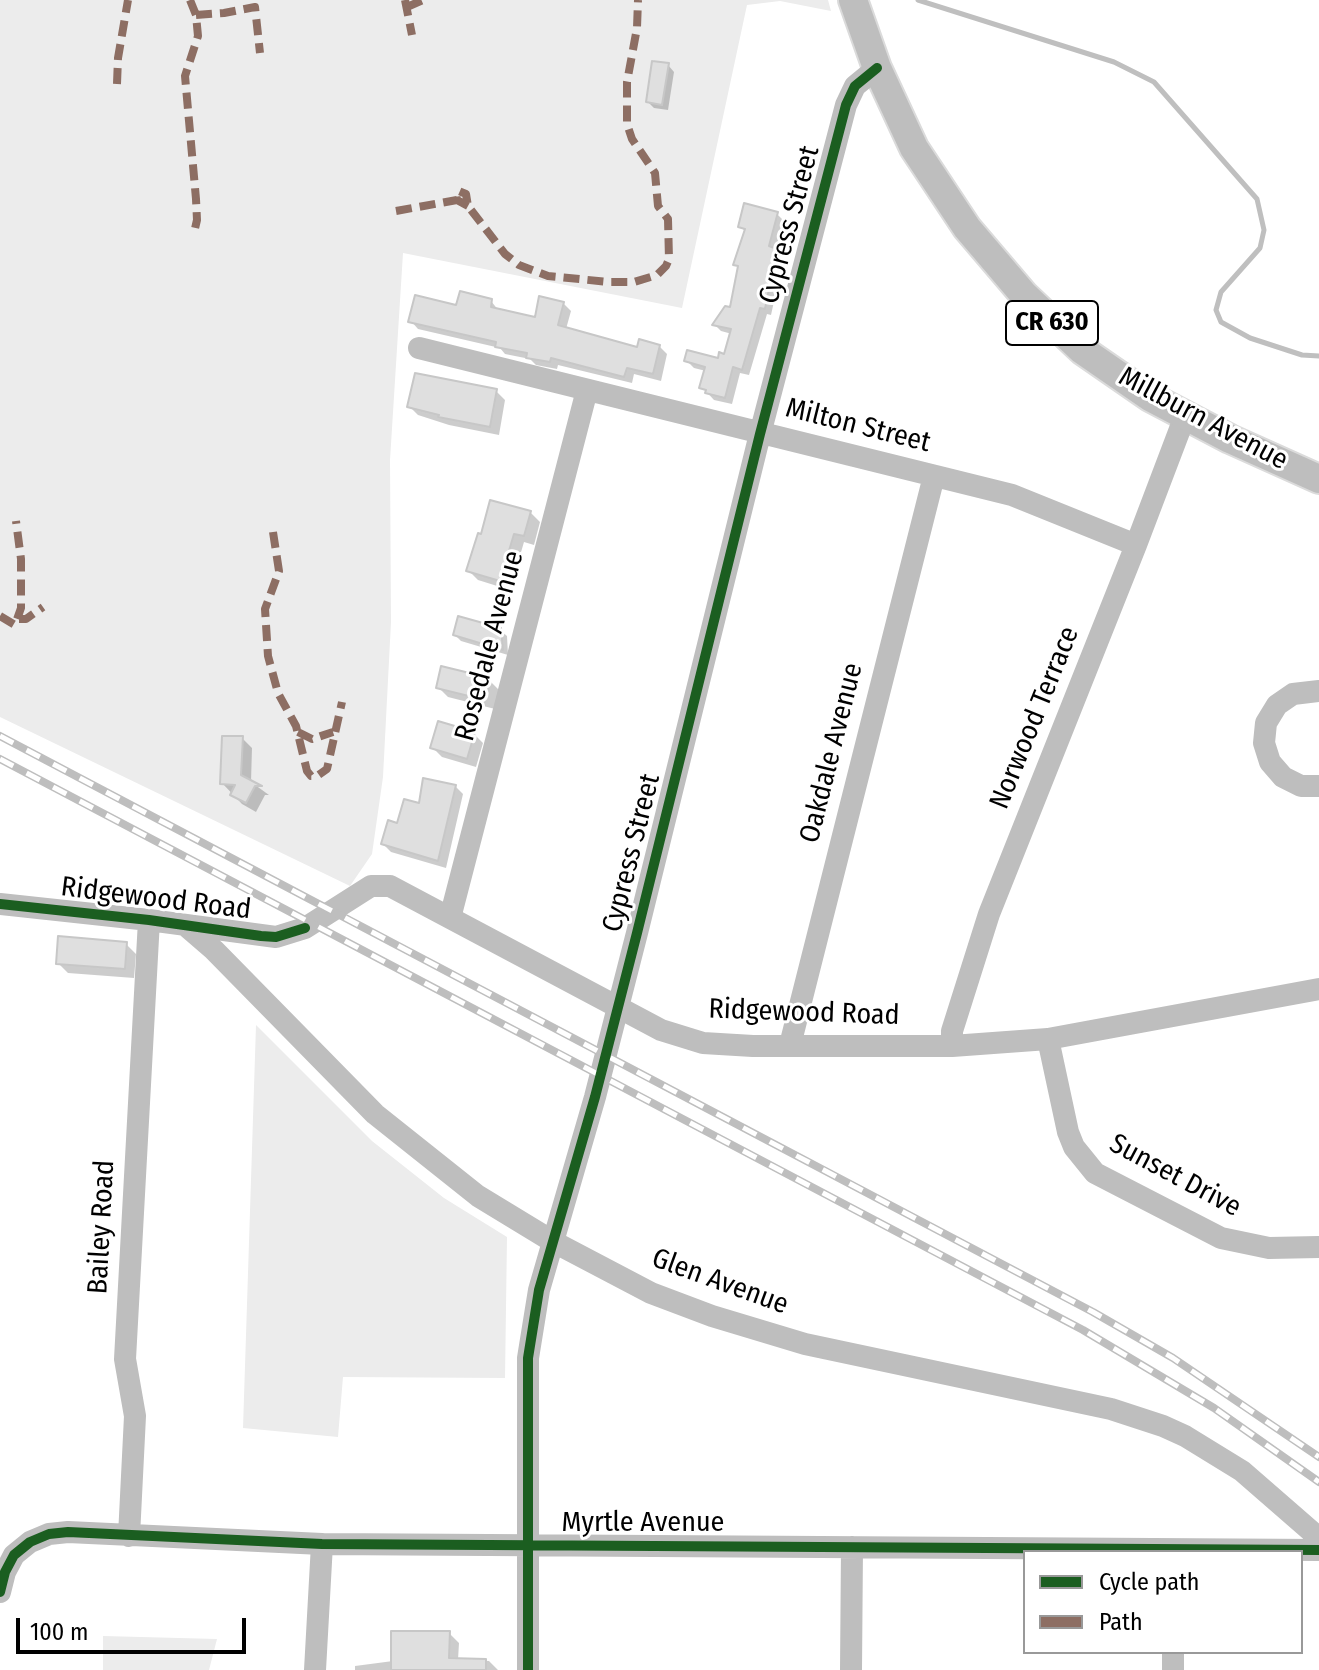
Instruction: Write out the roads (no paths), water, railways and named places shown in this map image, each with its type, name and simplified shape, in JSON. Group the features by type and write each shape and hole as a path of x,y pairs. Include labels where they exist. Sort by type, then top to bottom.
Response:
{"main road":[{"name":"Millburn Avenue","path":"857,10 877,68 908,136 935,183 998,268 1050,322 1082,350 1150,397 1230,439 1319,479"}],"street":[{"name":"Cypress Street","path":"528,1670 528,1358 536,1306 595,1097 760,434 846,105 855,86 877,68"},
{"name":"Milton Street","path":"419,348 1012,495 1136,545"},
{"name":"Rosedale Avenue","path":"450,918 587,390"},
{"name":"Norwood Terrace","path":"952,1046 952,1031 989,914 1185,416"},
{"name":"Oakdale Avenue","path":"790,1045 934,476"},
{"path":"1319,691 1293,694 1277,705 1266,723 1264,743 1270,762 1283,777 1301,786 1319,786"},
{"name":"Ridgewood Road","path":"0,904 276,937 305,928 371,886 380,884 390,886 661,1030 703,1043 952,1046 1048,1039 1319,989"},
{"name":"Bailey Road","path":"129,1536 135,1416 125,1359 149,920"},
{"name":"Glen Avenue","path":"184,924 214,950 375,1114 478,1196 552,1241 651,1293 712,1316 805,1344 1111,1409 1163,1426 1242,1471 1319,1538"},
{"name":"Sunset Drive","path":"1048,1039 1068,1132 1074,1147 1095,1173 1221,1238 1269,1248 1319,1247"},
{"name":"Myrtle Avenue","path":"0,1592 5,1572 14,1555 30,1542 49,1534 68,1532 322,1544 1045,1550"},
{"path":"315,1670 322,1544"},
{"path":"851,1670 852,1547"}],"waterway":[{"path":"918,0 1114,62 1154,82 1257,199 1264,230 1260,248 1221,292 1216,310 1221,322 1250,338 1302,355 1319,356"}],"railway":[{"path":"0,736 1093,1312 1173,1358 1319,1457"},
{"path":"0,759 1083,1330 1214,1408 1319,1482"}]}
